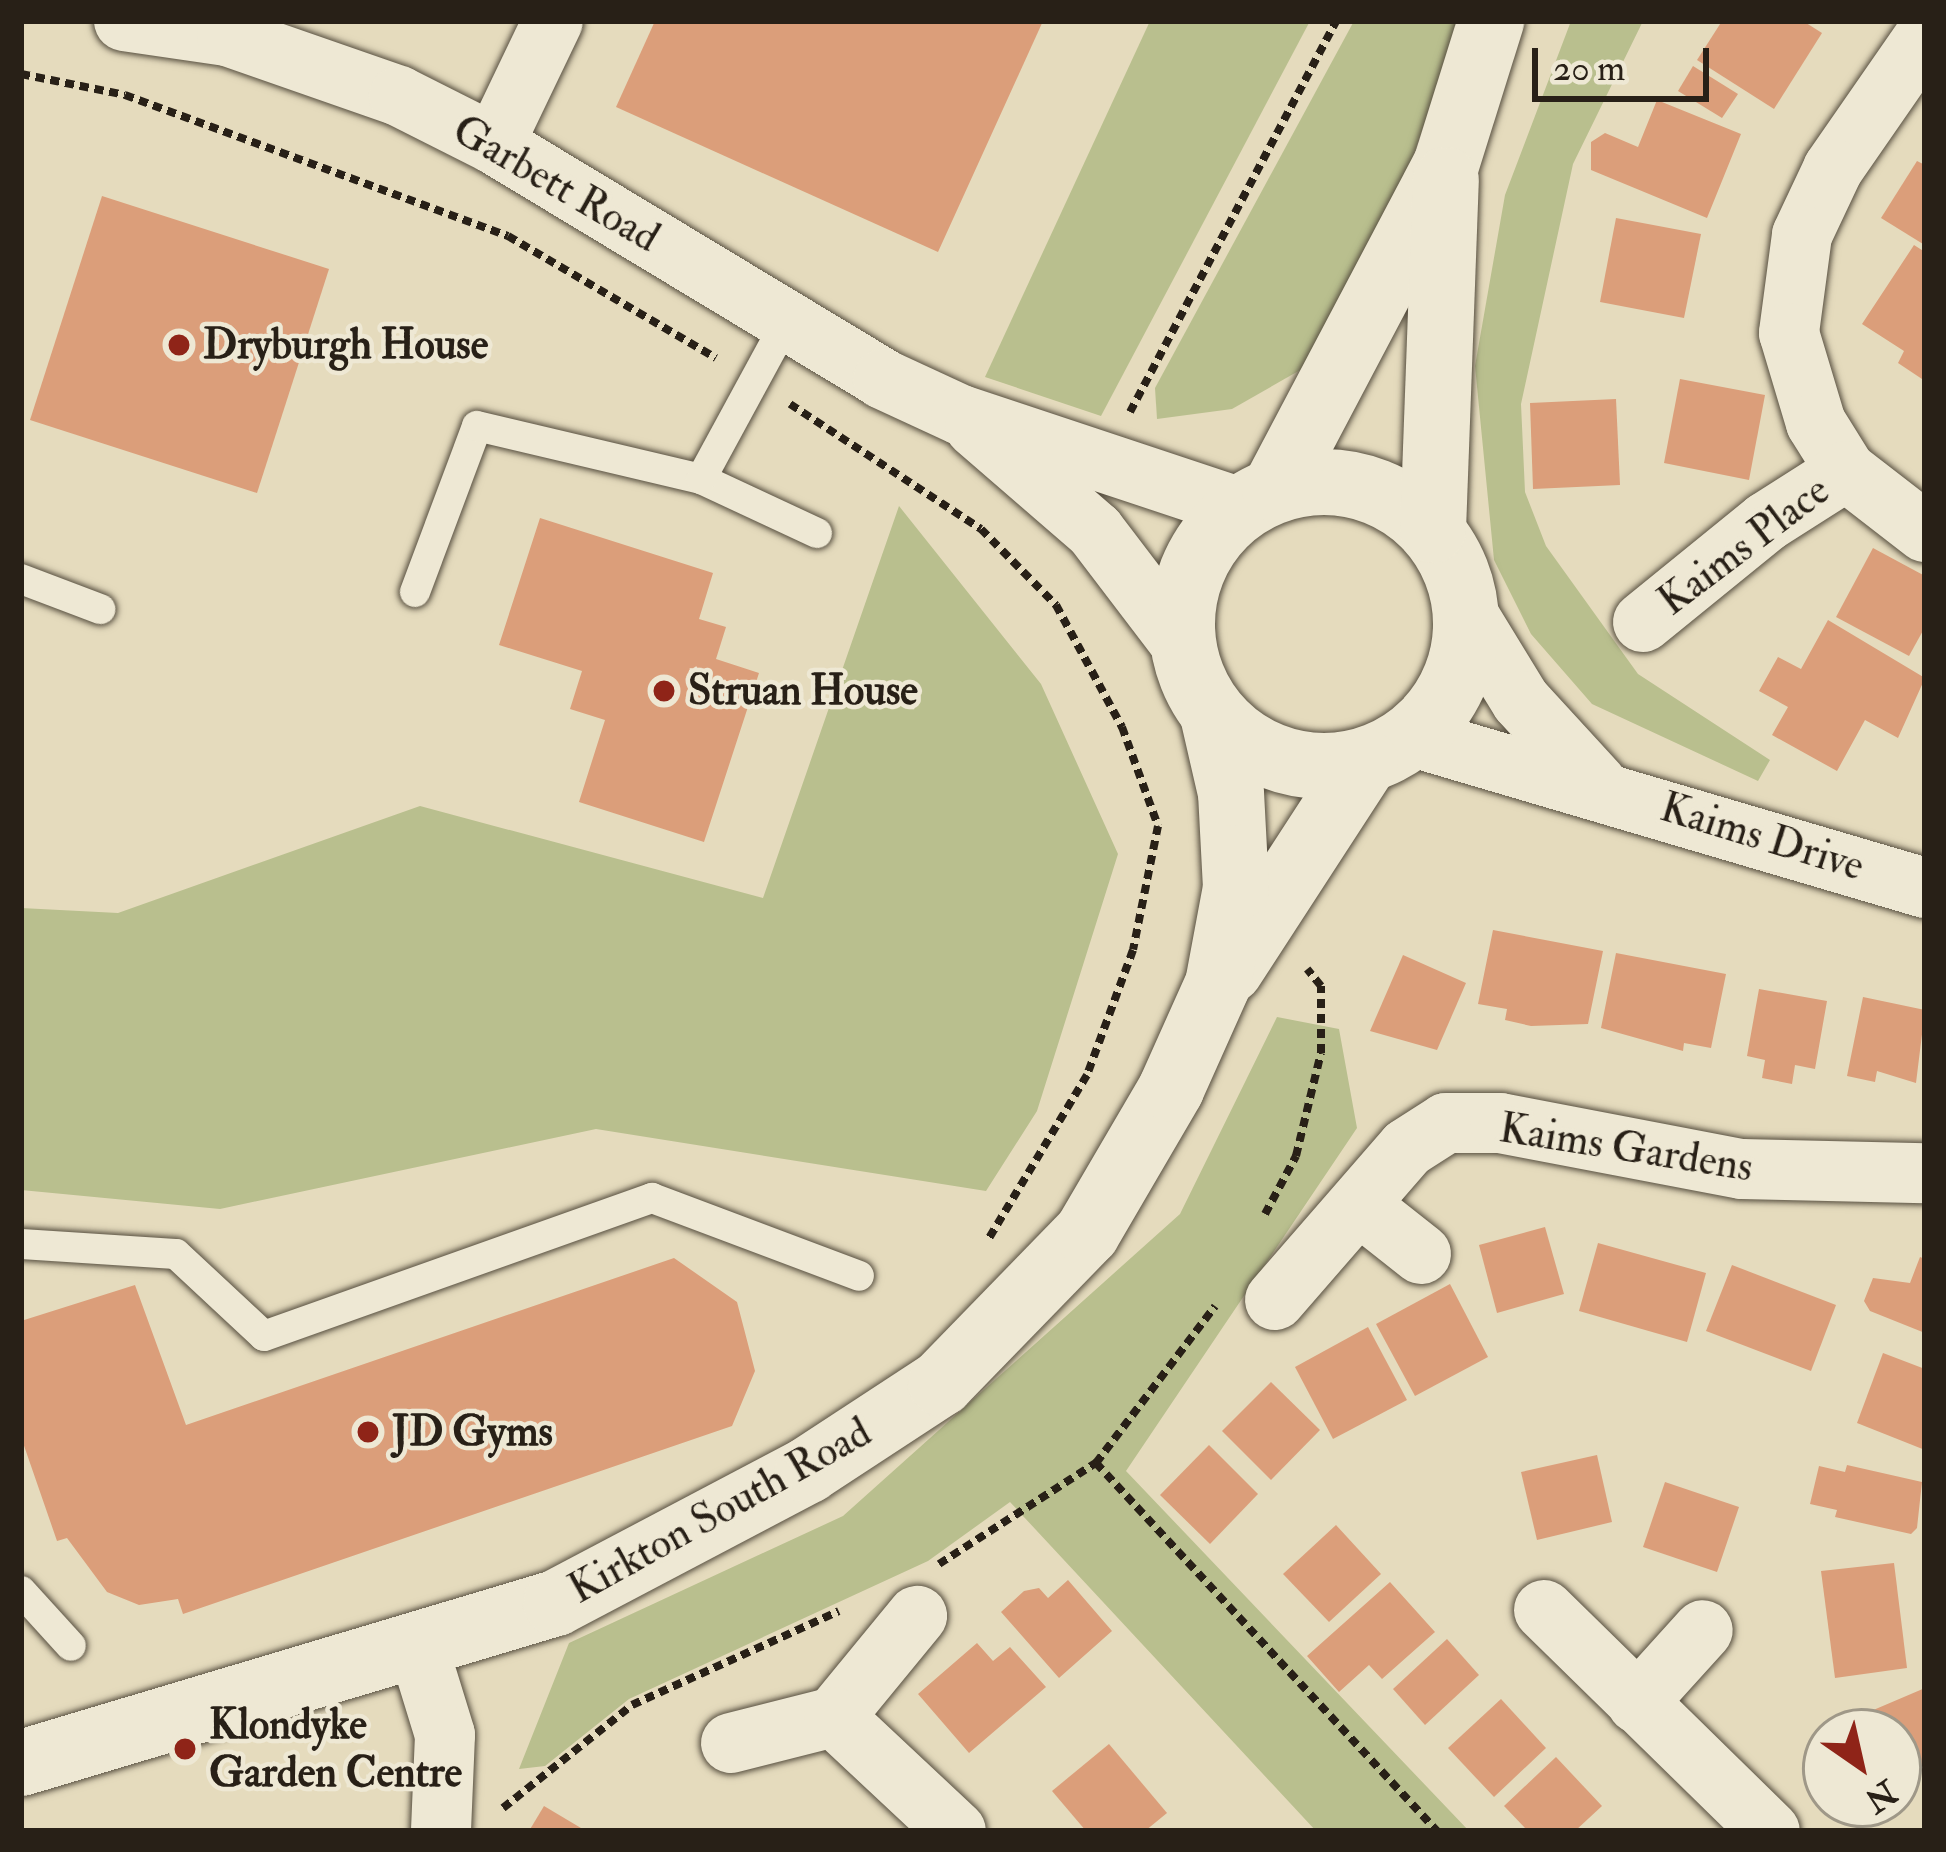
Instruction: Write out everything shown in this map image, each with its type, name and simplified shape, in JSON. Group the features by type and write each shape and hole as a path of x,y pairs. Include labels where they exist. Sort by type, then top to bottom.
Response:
{"street":[{"name":"Garbett Road","path":"124,21 227,36 399,96 494,144 785,324 961,416 1257,499"},
{"path":"494,144 553,21"},
{"path":"1467,613 1458,675 1389,749 1284,762 1214,715 1182,645 1183,596 1196,560 1257,499 1446,165 1491,21"},
{"name":"Kaims Place","path":"1925,37 1833,169 1802,235 1789,333 1816,423 1846,471 1925,532"},
{"path":"1433,530 1446,165"},
{"name":"Garbett Road","path":"961,416 1095,531 1182,645"},
{"name":"Kaims Place","path":"1643,622 1766,522 1846,471"},
{"path":"1257,499 1357,484 1404,505 1433,530 1458,573 1467,613 1521,701 1599,787"},
{"name":"Kirkton South Road","path":"21,1763 556,1603 808,1469 941,1383 1087,1233 1171,1089 1218,984 1236,888 1231,793 1214,715"},
{"name":"Kaims Drive","path":"1389,749 1599,787 1925,888"},
{"name":"Kirkton South Road","path":"1218,984 1267,923 1389,749"},
{"name":"Kaims Gardens","path":"1246,1301 1359,1205 1407,1148 1446,1123 1500,1123 1761,1171 1925,1173"},
{"path":"1359,1205 1421,1255"},
{"path":"1544,1610 1770,1831"},
{"path":"731,1743 834,1717 917,1616"},
{"path":"1637,1702 1703,1630"},
{"path":"418,1647 445,1735 441,1831"},
{"path":"834,1717 956,1831"}],"lane":[{"path":"701,479 785,324"},
{"path":"415,592 477,426 701,479 817,532"},
{"path":"21,579 100,609"},
{"path":"21,1244 176,1254 265,1336 652,1198 859,1276"},
{"path":"21,1591 71,1646"}],"path":[{"path":"1107,458 1336,21"},
{"path":"21,74 125,95 508,236 754,380 981,529 1056,604 1122,727 1158,826 1133,950 1087,1075 976,1260"},
{"path":"1262,1219 1296,1156 1322,1053 1321,986 1267,923"},
{"path":"1096,1463 1246,1301"}],"green space":[{"path":"1150,21 1310,21 1101,416 985,377"},
{"path":"1354,21 1460,21 1410,165 1302,369 1232,409 1157,419 1155,388"},
{"path":"1571,21 1643,21 1573,164 1521,404 1525,492 1546,546 1638,674 1770,760 1758,781 1592,704 1531,634 1494,560 1475,366 1505,195"},
{"path":"899,506 1041,684 1118,854 1037,1111 986,1191 596,1129 220,1209 21,1190 21,908 118,913 420,806 763,898"},
{"path":"1277,1017 1339,1029 1357,1128 1126,1471 1469,1831 1316,1831 1010,1502 928,1561 629,1699 545,1766 519,1769 569,1643 843,1516 1180,1214"}],"building":[{"path":"655,21 1043,21 938,252 616,107"},
{"path":"1722,21 1803,21 1822,33 1774,109 1697,60"},
{"path":"1693,66 1738,94 1722,118 1678,91"},
{"path":"1657,100 1741,134 1707,218 1591,170 1591,142 1605,133 1638,147"},
{"path":"1917,161 1925,165 1923,244 1881,218"},
{"name":"Dryburgh House","path":"102,196 329,269 257,493 30,420"},
{"path":"1616,218 1701,234 1684,318 1600,302"},
{"path":"1914,245 1925,252 1925,381 1898,363 1904,351 1862,324"},
{"path":"1680,379 1765,395 1749,480 1664,463"},
{"path":"1616,399 1620,485 1533,489 1530,403"},
{"name":"Struan House","path":"540,518 713,573 699,619 726,627 716,659 759,673 704,842 579,802 605,720 570,709 582,671 499,645"},
{"path":"1873,548 1925,576 1925,627 1909,656 1836,617"},
{"path":"1828,620 1925,678 1898,738 1865,720 1837,771 1772,735 1788,707 1759,691 1778,657 1801,669"},
{"path":"1493,930 1603,951 1588,1024 1531,1026 1505,1020 1507,1009 1478,1004"},
{"path":"1616,953 1726,974 1711,1048 1684,1043 1683,1051 1601,1028"},
{"path":"1403,955 1466,983 1437,1050 1370,1031"},
{"path":"1759,989 1827,1001 1815,1069 1795,1065 1792,1084 1762,1078 1765,1060 1747,1056"},
{"path":"1863,997 1925,1010 1916,1083 1877,1071 1875,1082 1847,1076"},
{"path":"1545,1227 1564,1294 1497,1313 1479,1245"},
{"path":"1598,1243 1706,1273 1687,1342 1579,1311"},
{"path":"1920,1257 1925,1259 1925,1333 1870,1311 1864,1301 1873,1278 1910,1283"},
{"name":"JD Gyms","path":"674,1258 737,1302 755,1371 732,1426 183,1614 178,1599 139,1605 107,1592 67,1538 57,1541 21,1437 21,1321 135,1285 186,1425"},
{"path":"1732,1265 1836,1305 1811,1371 1706,1331"},
{"path":"1450,1284 1488,1357 1415,1396 1376,1324"},
{"path":"1368,1327 1407,1400 1333,1439 1295,1367"},
{"path":"1883,1353 1925,1369 1925,1450 1857,1423"},
{"path":"1271,1382 1320,1430 1271,1480 1222,1431"},
{"path":"1209,1445 1258,1494 1210,1544 1160,1495"},
{"path":"1597,1455 1612,1522 1537,1540 1521,1472"},
{"path":"1847,1465 1922,1482 1917,1528 1911,1534 1835,1517 1837,1510 1810,1504 1819,1466 1845,1472"},
{"path":"1665,1482 1739,1507 1717,1572 1643,1547"},
{"path":"1336,1525 1381,1574 1329,1622 1283,1574"},
{"path":"1894,1563 1907,1668 1835,1678 1821,1571"},
{"path":"1068,1580 1112,1631 1059,1678 1001,1612 1024,1591 1039,1588 1048,1598"},
{"path":"1390,1582 1435,1632 1382,1679 1369,1665 1339,1692 1307,1656"},
{"path":"1447,1639 1479,1675 1425,1725 1393,1689"},
{"path":"977,1643 993,1661 1010,1647 1046,1687 969,1753 918,1694"},
{"path":"1925,1688 1925,1770 1922,1708 1878,1708"},
{"path":"1501,1699 1546,1748 1494,1797 1448,1748"},
{"path":"1109,1744 1167,1813 1145,1831 1086,1831 1052,1791"},
{"path":"1556,1757 1602,1806 1575,1831 1528,1831 1504,1806"},
{"path":"544,1806 586,1831 529,1831"}],"place":[{"name":"Dryburgh House","path":"179,345"},
{"name":"Struan House","path":"664,691"},
{"name":"JD Gyms","path":"368,1432"},
{"name":"Klondyke Garden Centre","path":"185,1749"}]}
